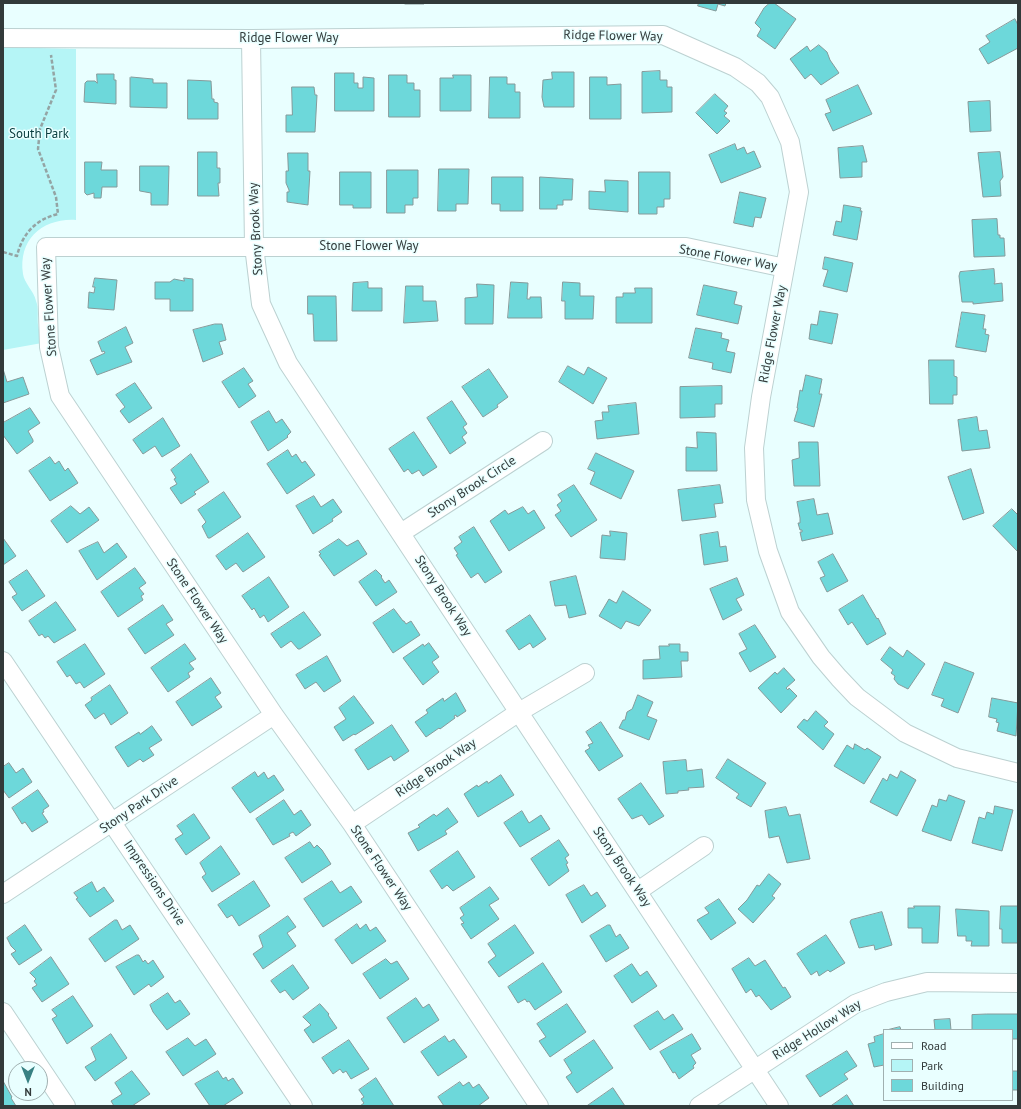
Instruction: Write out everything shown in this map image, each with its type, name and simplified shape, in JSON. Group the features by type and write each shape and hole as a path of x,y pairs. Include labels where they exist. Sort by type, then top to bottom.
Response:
{"street":[{"name":"Ridge Flower Way","path":"3,38 251,39 664,35 735,67 758,83 770,97 790,142 799,192 761,397 754,448 758,507 768,551 790,612 821,657 857,697 905,733 957,758 1018,773"},
{"name":"Stony Brook Way","path":"251,39 254,246 261,304 288,363 779,1106"},
{"name":"Stone Flower Way","path":"539,1106 352,824 274,715 60,396 49,347 46,247 686,247 785,268"},
{"name":"Stony Brook Circle","path":"401,533 543,441"},
{"name":"Impressions Drive","path":"3,661 113,822 303,1106"},
{"name":"Ridge Brook Way","path":"352,824 519,712 586,673"},
{"name":"Stony Park Drive","path":"3,894 274,715"},
{"path":"638,891 704,846"},
{"name":"Ridge Hollow Way","path":"699,1106 855,1004 886,992 927,982 1018,983"},
{"path":"3,1012 66,1106"}],"path":[{"path":"3,252 17,256 26,234 44,217 58,214 56,197 38,148 40,130 56,90 52,55 45,55"}],"green space":[{"name":"South Park","path":"3,47 76,49 76,220 64,220 43,227 35,233 29,241 22,262 23,274 37,304 38,325 42,343 3,350"}],"building":[{"path":"424,3 424,4 405,4"},
{"path":"699,3 726,3 725,6 718,4 716,11 698,6"},
{"path":"770,3 774,3 796,19 775,49 757,36 761,29 755,23 764,8"},
{"path":"1015,19 1018,25 1018,48 988,64 979,49 990,42 986,36"},
{"path":"819,45 827,52 830,60 839,73 821,85 811,74 805,79 790,59 807,46 810,51"},
{"path":"660,71 660,80 667,80 667,87 672,87 672,112 642,113 642,72"},
{"path":"552,72 574,72 574,107 544,107 542,97 543,80 552,79"},
{"path":"335,73 354,73 354,83 358,83 358,88 363,88 363,77 374,78 374,111 335,111"},
{"path":"97,74 114,74 114,80 116,80 116,104 84,102 85,83 87,81 95,81 97,83"},
{"path":"389,75 407,75 407,83 414,83 414,90 420,90 420,117 389,117"},
{"path":"453,75 471,75 471,111 440,111 440,78 453,78"},
{"path":"131,77 153,79 153,83 167,83 167,108 130,107"},
{"path":"490,77 507,77 507,84 515,84 515,92 520,92 520,118 489,118"},
{"path":"590,77 607,77 607,85 621,84 621,119 590,119"},
{"path":"188,80 211,81 212,99 214,99 214,102 218,103 218,119 188,119"},
{"path":"858,85 872,114 833,131 825,114 831,112 826,100"},
{"path":"292,87 314,87 315,95 317,95 315,132 286,132 286,115 292,115"},
{"path":"715,94 728,106 724,111 727,113 724,116 730,121 717,134 696,113"},
{"path":"990,101 991,131 970,132 968,102"},
{"path":"735,144 737,150 744,147 747,154 754,151 761,167 721,183 709,155"},
{"path":"863,146 867,162 862,162 862,177 840,178 838,148"},
{"path":"198,152 217,152 217,168 220,168 220,183 218,183 219,196 198,196"},
{"path":"1000,152 1003,177 1000,181 1001,196 983,197 978,153"},
{"path":"288,153 308,153 308,171 310,171 308,205 287,202 287,192 289,192 286,183"},
{"path":"85,162 102,162 101,170 117,170 117,187 102,187 101,198 94,198 94,193 87,195 85,193"},
{"path":"140,166 169,166 168,205 151,205 151,193 140,191"},
{"path":"439,169 469,169 468,204 456,204 456,211 438,211"},
{"path":"387,170 418,170 418,198 413,198 413,205 405,205 405,213 387,213"},
{"path":"340,172 371,172 371,208 353,208 353,205 340,205"},
{"path":"639,172 670,172 670,199 664,199 664,207 657,207 657,214 639,214"},
{"path":"492,177 523,177 523,211 500,211 500,204 492,204"},
{"path":"540,177 573,179 572,200 563,200 563,205 557,205 557,209 540,209"},
{"path":"605,180 628,181 628,212 589,209 589,191 605,192"},
{"path":"740,192 766,198 761,218 755,217 753,227 734,223"},
{"path":"844,205 861,208 860,211 862,211 857,240 833,235 836,221 841,222"},
{"path":"997,219 998,235 1000,235 1000,238 1004,238 1005,256 974,257 972,220"},
{"path":"825,257 853,263 847,292 823,286 828,270 823,269"},
{"path":"994,269 994,284 1002,283 1003,301 973,304 973,302 962,302 959,276 960,272"},
{"path":"95,278 117,280 114,310 88,308 89,292 94,293 95,287 93,287"},
{"path":"184,278 193,279 193,311 170,311 170,299 155,299 155,282 170,282 174,279 184,281"},
{"path":"368,282 368,288 382,288 382,311 352,311 353,283"},
{"path":"511,282 528,283 527,299 530,299 530,297 541,297 542,318 508,318"},
{"path":"563,282 580,283 580,296 594,296 593,319 565,319 565,301 562,301"},
{"path":"477,284 494,285 493,324 465,324 465,298 477,297"},
{"path":"704,285 737,292 734,304 742,306 738,324 697,315"},
{"path":"406,286 423,286 423,301 436,301 438,321 404,323"},
{"path":"635,288 652,288 652,323 616,323 616,297 623,297 623,293 635,293"},
{"path":"308,296 336,296 337,341 314,341 313,314 308,314"},
{"path":"820,311 838,314 832,344 809,339 811,324 817,325"},
{"path":"962,312 985,315 983,329 986,329 985,334 989,335 986,352 956,347"},
{"path":"215,324 222,324 226,340 219,342 223,354 203,362 193,330"},
{"path":"126,327 133,343 125,347 132,362 97,375 90,360 105,353 104,351 102,352 98,342"},
{"path":"696,328 722,333 721,338 729,340 726,351 735,353 731,373 712,369 713,363 689,358"},
{"path":"929,360 954,360 954,376 957,377 957,395 953,395 953,404 930,404"},
{"path":"568,366 584,375 588,367 607,378 593,404 559,382"},
{"path":"244,368 253,381 248,384 256,396 239,408 222,382"},
{"path":"3,369 7,382 23,377 29,394 3,403"},
{"path":"489,369 508,397 497,405 498,407 483,417 462,387"},
{"path":"806,375 822,379 819,394 822,394 814,427 794,421 798,408 800,390 802,391"},
{"path":"135,383 152,408 129,423 120,411 125,407 116,395"},
{"path":"722,386 722,404 715,404 715,417 680,418 680,387"},
{"path":"452,401 467,424 463,427 467,433 462,437 466,443 450,454 427,418"},
{"path":"636,403 639,434 597,439 595,421 603,420 602,412 609,412 608,406"},
{"path":"30,408 40,423 28,431 33,442 17,454 3,435 3,423"},
{"path":"269,411 276,423 282,419 291,432 287,436 288,437 268,451 251,422"},
{"path":"977,417 979,431 987,430 990,448 962,451 958,420"},
{"path":"163,418 180,446 162,457 155,446 143,454 133,440"},
{"path":"414,432 437,467 423,476 419,470 412,474 408,469 404,472 389,449"},
{"path":"697,432 716,433 717,471 686,471 686,447 697,448"},
{"path":"799,442 818,442 820,486 794,486 792,460 799,458"},
{"path":"288,450 292,457 296,454 302,463 305,461 315,475 287,494 267,464"},
{"path":"596,453 634,471 621,499 590,484 595,472 588,469"},
{"path":"191,454 209,482 194,492 196,494 181,504 170,488 177,484 174,479 176,478 171,470"},
{"path":"50,457 55,464 59,461 65,471 68,468 78,483 50,501 29,471"},
{"path":"971,469 984,513 963,520 948,477"},
{"path":"574,485 597,520 571,537 555,515 561,511 557,505 562,501 558,495"},
{"path":"720,485 723,503 714,504 716,517 682,521 678,490"},
{"path":"224,492 241,517 208,538 202,526 206,522 198,510"},
{"path":"314,496 321,507 333,499 342,512 332,519 333,521 313,534 296,506"},
{"path":"814,499 817,515 828,513 833,534 802,541 800,532 802,532 802,530 800,530 798,523 800,523 800,518 797,502"},
{"path":"71,506 80,514 89,507 99,520 67,543 51,521"},
{"path":"523,507 528,514 534,510 545,528 509,551 490,521 505,510 508,514"},
{"path":"1012,509 1018,515 1018,552 993,526"},
{"path":"474,527 502,572 485,583 478,573 471,578 456,555 458,554 454,548 462,542 459,537"},
{"path":"610,531 627,533 625,560 600,558 602,535 610,536"},
{"path":"718,532 720,547 726,546 728,561 704,565 700,535"},
{"path":"248,533 265,557 243,572 236,563 226,570 216,556"},
{"path":"3,538 16,556 3,565"},
{"path":"339,539 347,546 358,540 367,554 334,576 319,555 321,554 319,552"},
{"path":"98,542 104,553 117,543 127,557 97,580 79,551"},
{"path":"833,554 848,581 827,592 820,578 825,576 818,562"},
{"path":"135,568 146,583 139,588 144,594 141,596 143,600 118,617 101,592"},
{"path":"27,570 45,596 22,611 12,597 17,594 9,582"},
{"path":"376,570 382,576 381,577 385,583 389,580 397,592 376,606 359,582"},
{"path":"576,576 586,614 569,618 566,605 555,606 550,582"},
{"path":"269,577 289,607 268,622 264,615 260,618 254,608 252,610 242,596"},
{"path":"737,578 744,595 736,599 742,610 723,620 710,589"},
{"path":"623,591 651,610 639,626 626,621 621,629 599,616 609,599 616,603"},
{"path":"863,595 877,619 878,618 886,634 867,645 852,622 848,625 839,610"},
{"path":"56,602 76,630 54,643 48,636 45,638 42,634 39,636 29,621"},
{"path":"163,605 173,620 166,624 174,635 145,654 128,629"},
{"path":"394,609 406,624 411,621 420,635 393,653 373,623"},
{"path":"304,612 321,635 300,649 298,649 291,641 281,648 271,634"},
{"path":"530,615 546,639 533,648 530,643 519,650 506,631"},
{"path":"755,625 776,657 750,672 739,653 747,649 739,634"},
{"path":"429,643 439,657 432,662 439,672 423,685 403,658 423,644 424,646"},
{"path":"85,644 105,674 84,688 80,682 76,684 70,675 67,677 57,662"},
{"path":"185,644 196,659 189,663 194,669 188,673 190,677 168,692 151,668"},
{"path":"669,644 680,644 680,652 688,652 688,661 681,661 682,677 643,679 643,660 660,659 659,646 669,646"},
{"path":"890,647 903,657 907,650 925,664 908,689 898,684 894,679 895,676 891,673 893,670 881,660"},
{"path":"327,656 341,681 324,692 316,682 305,689 296,675"},
{"path":"945,662 974,673 958,713 941,706 944,699 932,695"},
{"path":"784,668 795,680 786,688 788,690 789,688 797,696 781,713 758,688 775,672 777,674"},
{"path":"211,678 221,693 215,697 222,707 192,726 176,702"},
{"path":"110,685 128,713 111,725 104,713 95,719 85,705 92,700 91,698"},
{"path":"456,693 466,711 457,717 456,715 454,716 455,718 426,737 415,722 428,713 426,710 443,698 444,701"},
{"path":"638,695 653,702 647,716 657,720 649,740 619,728 623,720 625,720 627,712 632,709"},
{"path":"354,696 374,723 343,741 334,727 346,719 339,708"},
{"path":"992,698 1018,703 1016,736 997,731 999,723 996,722 997,719 989,717"},
{"path":"816,711 828,722 824,726 834,734 823,750 797,727 804,719 807,721"},
{"path":"601,722 623,756 599,771 585,751 590,748 588,745 593,743 586,732"},
{"path":"392,725 409,751 394,761 391,756 368,770 355,750"},
{"path":"152,726 162,740 149,748 154,755 143,762 140,759 128,767 115,747"},
{"path":"855,744 865,750 867,748 881,757 864,784 834,766 847,745 853,749"},
{"path":"728,759 766,783 751,807 736,798 739,794 716,778"},
{"path":"686,760 687,771 702,769 704,787 688,788 689,790 666,794 663,762"},
{"path":"9,763 16,773 23,768 32,782 9,798 3,790 3,767"},
{"path":"901,771 916,780 897,816 870,802 883,778 887,781 890,774 897,778"},
{"path":"255,772 258,777 264,772 268,779 274,775 284,790 250,813 232,788"},
{"path":"501,775 514,795 478,817 464,794 477,785 478,787 487,781 488,783"},
{"path":"641,783 664,816 649,825 642,815 632,819 618,799"},
{"path":"38,790 49,806 43,810 44,812 42,813 48,822 32,832 25,822 22,824 12,808"},
{"path":"949,795 965,801 951,841 922,831 932,805 937,807 939,799 946,801"},
{"path":"284,800 294,815 301,810 311,825 296,836 293,832 289,834 290,836 273,845 256,819"},
{"path":"995,806 1013,810 1002,851 972,843 979,817 985,819 987,812 993,814"},
{"path":"786,807 789,816 800,814 810,859 787,863 779,836 769,838 765,811"},
{"path":"448,808 458,822 445,831 447,834 418,851 408,833 420,827 418,825 434,814 436,816"},
{"path":"522,811 529,823 541,815 550,829 520,847 504,823"},
{"path":"194,814 210,838 186,855 175,839 183,834 177,826"},
{"path":"559,840 569,855 565,858 568,863 566,864 569,871 549,886 531,859"},
{"path":"310,842 314,848 317,845 322,850 331,864 302,883 285,858"},
{"path":"221,846 240,874 212,892 202,877 206,874 200,863"},
{"path":"458,851 475,877 453,891 447,885 442,889 430,871"},
{"path":"769,874 781,884 772,896 775,898 753,923 738,909 747,900 757,885 759,886"},
{"path":"254,881 270,906 239,926 232,915 227,918 218,905"},
{"path":"332,881 340,893 351,886 362,902 323,927 304,899"},
{"path":"92,882 97,892 104,887 114,901 90,917 76,899 78,898 74,893"},
{"path":"584,885 591,896 597,892 606,906 582,923 566,895"},
{"path":"490,887 499,899 489,905 499,919 471,939 461,924 464,923 460,918 464,915 460,908"},
{"path":"719,899 736,923 711,940 697,920 709,913 705,908"},
{"path":"914,906 940,906 938,943 922,943 922,928 908,928 908,908 914,908"},
{"path":"1001,906 1018,906 1018,943 1002,943 1002,929 1000,929"},
{"path":"956,909 989,911 989,946 971,946 972,941 966,941 966,936 958,936"},
{"path":"882,912 892,945 875,950 874,945 859,948 850,922 851,920"},
{"path":"288,916 296,927 287,933 296,946 263,969 253,954 263,947 259,936"},
{"path":"117,920 122,930 130,925 139,939 105,962 89,939"},
{"path":"357,924 360,929 366,924 370,931 376,927 386,941 352,964 335,940"},
{"path":"25,925 42,950 19,965 11,954 16,951 11,946 7,938"},
{"path":"515,925 534,953 499,977 488,962 496,956 488,944"},
{"path":"610,925 616,937 620,934 629,948 606,962 590,936"},
{"path":"826,935 845,963 830,972 828,970 819,976 817,971 811,975 797,954"},
{"path":"139,955 143,962 145,960 148,964 153,960 164,977 151,987 149,984 134,995 116,967"},
{"path":"51,957 69,984 42,1002 32,988 37,985 34,981 36,979 30,973"},
{"path":"749,958 755,966 765,960 783,988 785,987 791,997 771,1010 759,995 756,997 751,989 746,993 732,969"},
{"path":"386,959 391,964 397,961 409,979 380,999 363,974"},
{"path":"543,963 562,992 535,1010 529,1001 527,1002 525,999 518,1003 508,987"},
{"path":"632,964 640,976 647,971 657,986 632,1003 614,976"},
{"path":"293,965 309,988 293,1000 285,990 280,993 271,981"},
{"path":"168,993 175,1003 180,1000 190,1014 167,1030 153,1012 150,1005"},
{"path":"73,996 93,1026 67,1044 52,1019 57,1016 52,1010"},
{"path":"416,998 423,1008 429,1004 439,1020 404,1043 387,1018"},
{"path":"320,1004 329,1014 328,1015 337,1028 313,1043 304,1030 311,1025 303,1017"},
{"path":"567,1004 586,1032 550,1057 539,1041 546,1037 537,1024"},
{"path":"658,1011 664,1020 673,1014 683,1029 650,1050 634,1026"},
{"path":"1018,1014 1018,1039 1013,1039 1013,1029 972,1029 972,1015"},
{"path":"950,1019 951,1029 935,1029 934,1020"},
{"path":"111,1034 127,1058 95,1081 85,1067 96,1060 91,1048"},
{"path":"692,1034 701,1049 691,1055 696,1063 693,1066 694,1068 679,1079 675,1072 673,1073 660,1052"},
{"path":"883,1034 883,1065 874,1067 868,1044 875,1042 874,1037"},
{"path":"445,1036 449,1042 454,1039 467,1057 438,1076 421,1052"},
{"path":"188,1038 195,1046 206,1039 216,1054 183,1076 166,1052"},
{"path":"349,1040 369,1069 351,1079 346,1071 343,1073 340,1069 333,1074 322,1058"},
{"path":"594,1040 613,1068 577,1093 566,1077 572,1073 564,1060"},
{"path":"847,1051 857,1066 844,1074 848,1079 820,1097 806,1076"},
{"path":"132,1071 150,1094 132,1106 114,1106 111,1101 122,1094 115,1083"},
{"path":"218,1071 223,1079 226,1077 228,1081 233,1078 243,1093 223,1106 210,1106 195,1084"},
{"path":"1013,1071 1018,1071 1018,1090 1013,1090"},
{"path":"376,1078 394,1106 360,1106 364,1103 361,1099 364,1097 359,1090"},
{"path":"3,1081 8,1090 8,1101 13,1101 16,1106 3,1106"},
{"path":"460,1082 463,1086 469,1082 473,1088 479,1084 489,1098 478,1106 444,1106 438,1097"},
{"path":"613,1088 625,1106 587,1106"},
{"path":"847,1095 854,1106 831,1106"}]}
